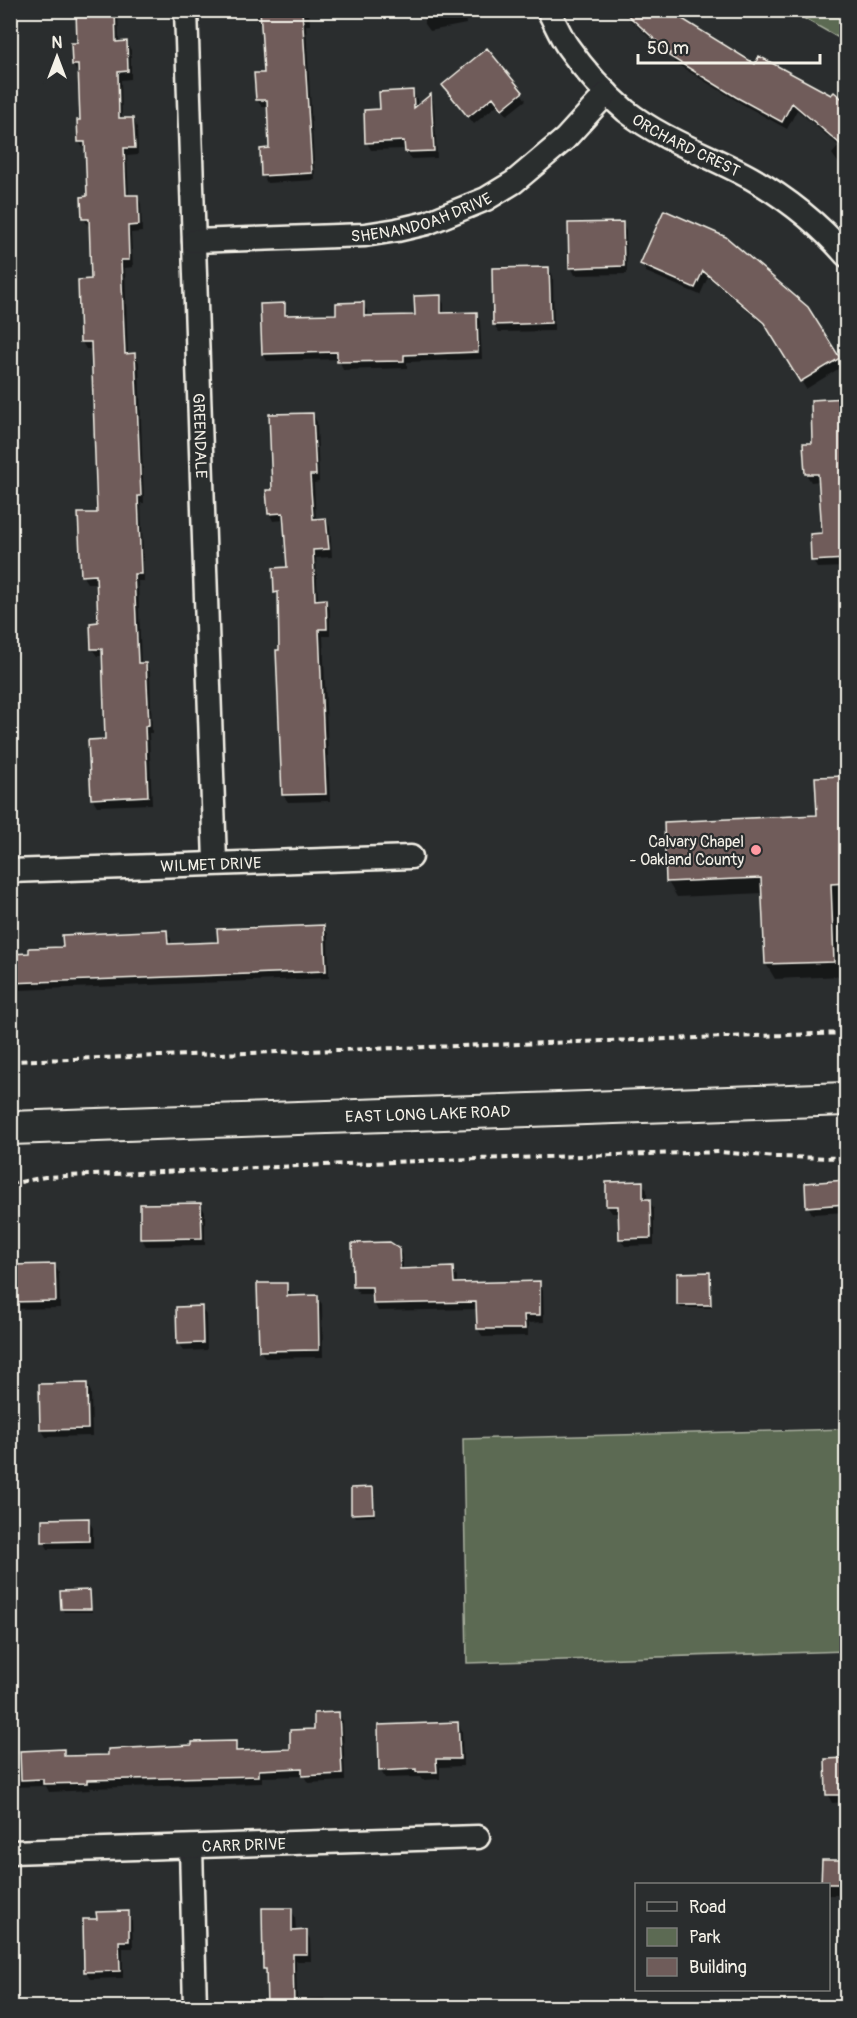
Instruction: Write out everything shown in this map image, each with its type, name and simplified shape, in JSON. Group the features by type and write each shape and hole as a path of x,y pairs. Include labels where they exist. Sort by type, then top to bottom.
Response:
{"main road":[{"name":"EAST LONG LAKE ROAD","path":"10,1128 846,1099"}],"street":[{"name":"GREENDALE","path":"186,10 215,862"},
{"name":"ORCHARD CREST","path":"548,10 567,46 607,93 627,111 659,133 750,177 777,193 804,212 846,255"},
{"name":"SHENANDOAH DRIVE","path":"194,241 365,235 397,230 435,220 486,199 514,182 565,139 607,93"},
{"name":"WILMET DRIVE","path":"10,871 215,862 411,857"},
{"name":"CARR DRIVE","path":"10,1852 478,1837"},
{"path":"191,1847 195,2007"}],"path":[{"path":"10,1061 846,1033"},
{"path":"10,1184 45,1177 441,1160 721,1152 775,1157 846,1158"}],"green space":[{"path":"791,11 846,11 846,42"},
{"path":"846,1429 846,1651 467,1663 463,1439"}],"building":[{"path":"76,10 115,10 116,42 127,41 128,71 118,72 119,118 133,118 135,148 124,148 126,195 138,195 139,225 128,226 129,260 121,260 125,354 135,353 141,496 138,496 141,574 134,574 138,663 146,663 149,725 145,726 148,796 91,799 88,740 105,739 102,649 91,649 90,623 98,622 96,575 81,576 78,513 97,513 91,342 80,342 78,280 91,279 89,219 82,219 81,197 87,196 85,142 78,142 77,120 80,120 78,65 72,65 71,43 77,43"},
{"path":"260,10 302,10 312,173 261,176 260,149 269,148 267,100 256,100 254,73 264,73"},
{"path":"622,10 668,10 755,64 759,56 831,95 834,92 846,102 846,149 792,103 782,122 669,56 670,53"},
{"path":"487,48 523,92 502,109 493,97 468,117 442,85"},
{"path":"413,90 414,108 431,94 434,151 405,152 404,141 365,143 364,110 380,109 379,92"},
{"path":"664,210 726,237 808,307 840,358 800,382 764,323 703,271 695,288 640,264"},
{"path":"623,222 624,266 569,268 568,223"},
{"path":"549,267 551,323 493,325 492,268"},
{"path":"441,295 441,313 477,312 478,352 404,355 404,361 337,362 337,352 262,354 260,304 285,303 285,315 336,314 336,303 364,302 364,316 415,315 414,296"},
{"path":"846,398 846,559 811,561 810,534 822,533 818,474 805,474 803,443 812,443 811,400"},
{"path":"313,413 316,475 310,475 313,519 326,518 329,549 313,550 315,600 326,599 327,629 319,629 326,794 282,795 276,650 279,650 278,592 274,593 273,568 287,567 283,513 268,514 266,490 272,490 269,414"},
{"name":"Calvary Chapel - Oakland County","path":"846,776 846,883 831,884 834,962 765,964 761,878 666,882 664,822 817,815 815,777"},
{"path":"324,925 326,971 10,983 10,954 29,953 29,948 63,947 62,935 167,930 168,944 218,942 217,929"},
{"path":"846,1180 846,1204 806,1207 805,1183"},
{"path":"643,1181 643,1199 650,1199 651,1238 619,1239 618,1206 606,1206 606,1182"},
{"path":"201,1203 202,1238 140,1239 140,1204"},
{"path":"390,1242 399,1248 400,1269 453,1267 454,1283 540,1281 540,1315 524,1315 525,1329 477,1329 476,1302 373,1304 372,1287 353,1287 352,1243"},
{"path":"55,1264 56,1301 10,1302 10,1265"},
{"path":"710,1272 711,1305 677,1305 677,1273"},
{"path":"257,1283 287,1283 287,1296 318,1295 319,1350 259,1351"},
{"path":"202,1306 203,1343 177,1344 176,1307"},
{"path":"87,1383 88,1429 40,1430 39,1384"},
{"path":"373,1487 374,1513 351,1514 351,1488"},
{"path":"89,1518 89,1541 42,1542 42,1519"},
{"path":"90,1590 91,1609 61,1609 60,1591"},
{"path":"339,1712 342,1774 302,1776 302,1768 259,1770 259,1776 87,1780 87,1783 43,1784 43,1779 21,1780 20,1751 64,1749 64,1756 108,1755 108,1749 236,1741 236,1751 290,1749 290,1730 314,1729 314,1713"},
{"path":"458,1722 460,1759 436,1759 437,1772 416,1772 416,1769 379,1771 378,1725"},
{"path":"846,1758 846,1795 826,1795 825,1759"},
{"path":"822,1860 846,1860 846,1884 821,1883"},
{"path":"262,1908 292,1908 292,1931 307,1930 307,1954 293,1954 294,2007 267,2007 266,1969 263,1969"},
{"path":"129,1911 129,1941 119,1941 120,1971 84,1972 83,1919 97,1919 96,1912"}],"place":[{"name":"Calvary Chapel - Oakland County","path":"756,850"}]}
